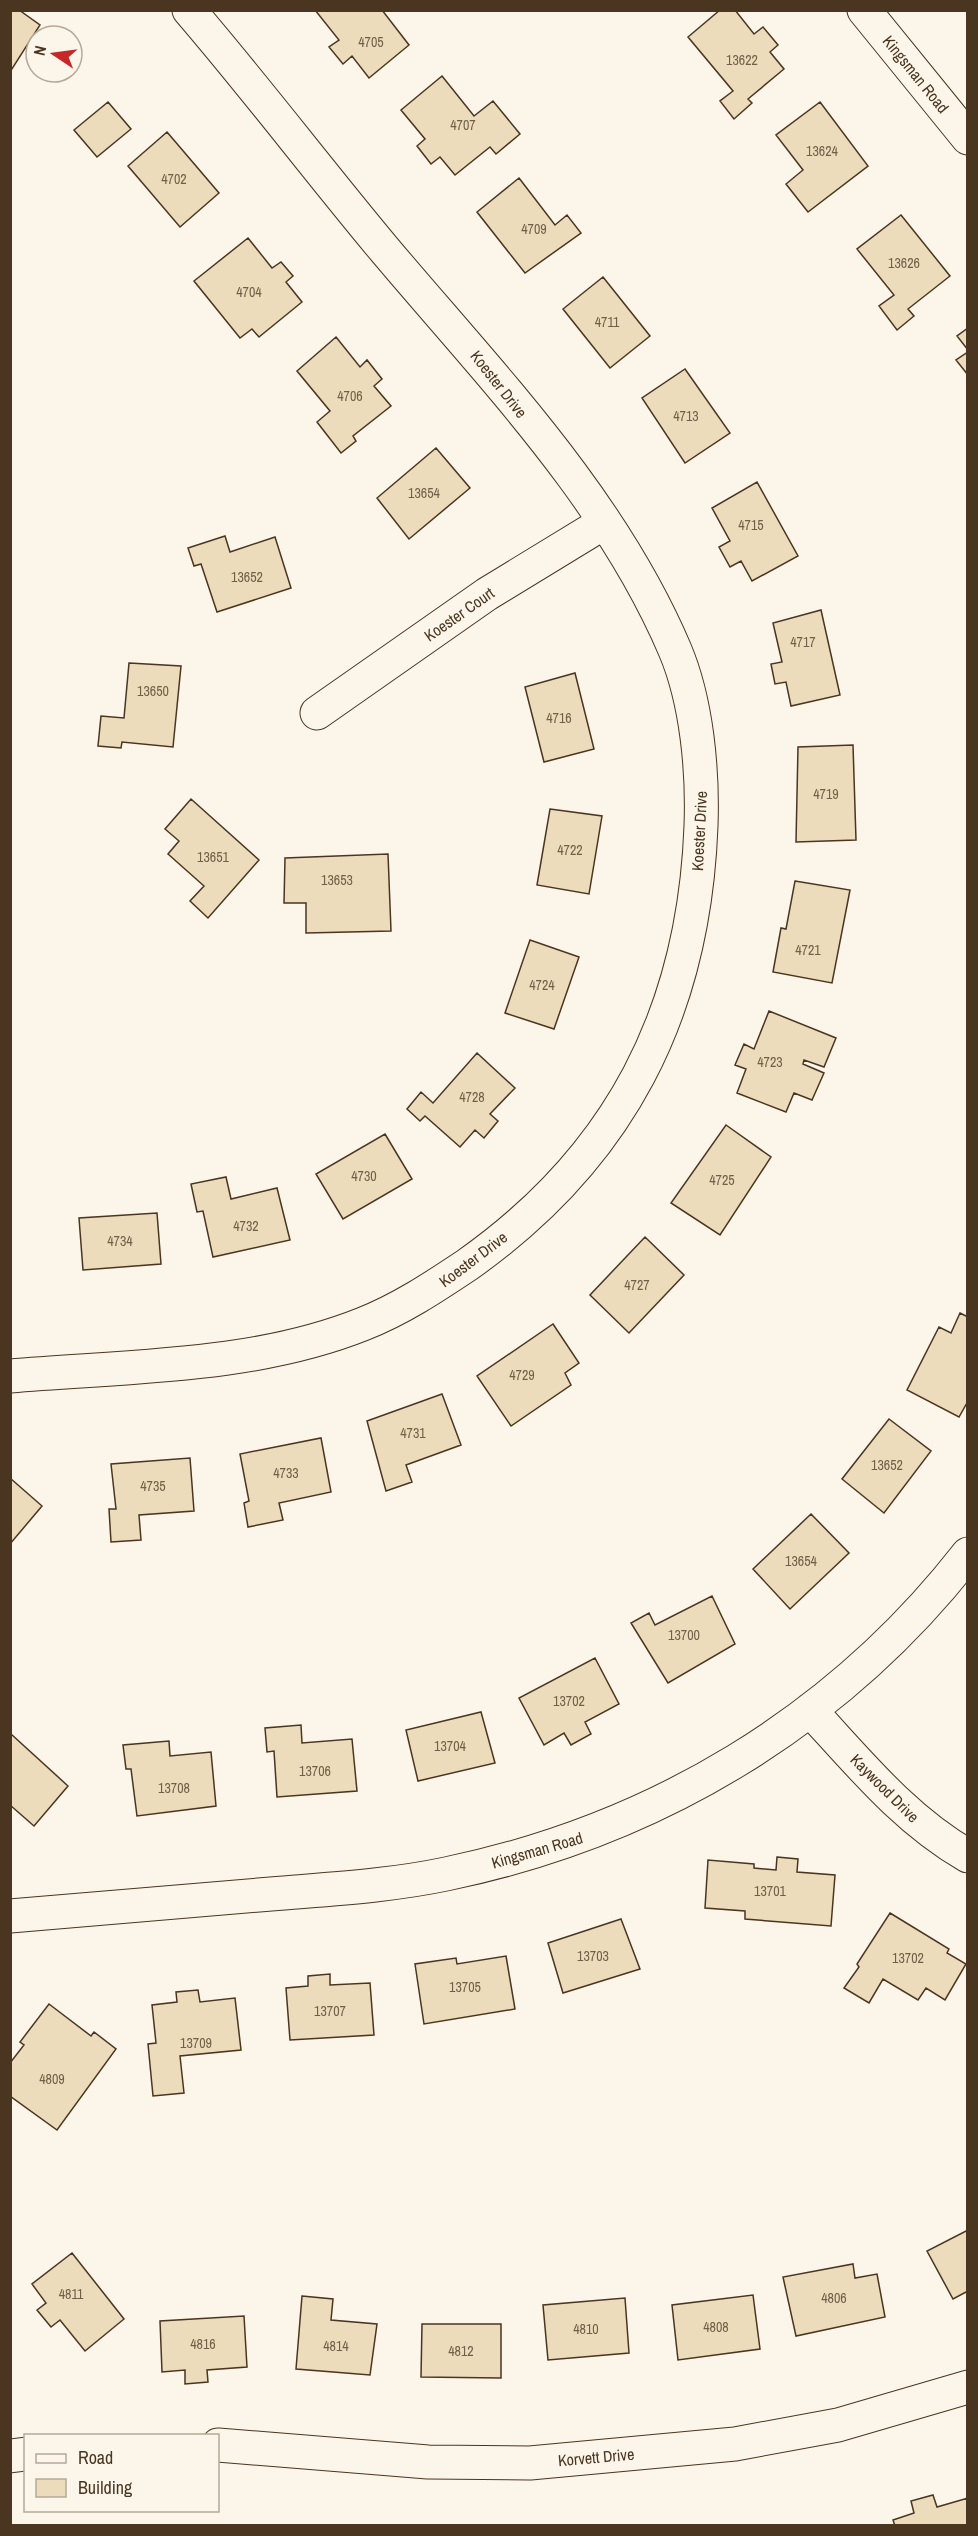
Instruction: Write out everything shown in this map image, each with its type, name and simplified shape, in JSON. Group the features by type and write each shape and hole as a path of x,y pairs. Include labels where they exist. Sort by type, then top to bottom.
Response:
{"street":[{"name":"Koester Drive","path":"10,1376 232,1358 300,1345 365,1323 426,1293 491,1247 540,1205 592,1149 637,1081 665,1020 685,955 699,861 702,792 694,723 678,656 643,584 605,522 487,366 384,249 189,10"},
{"name":"Kingsman Road","path":"864,10 968,138"},
{"name":"Koester Court","path":"317,713 487,594 605,522"},
{"name":"Kingsman Road","path":"10,1916 375,1885 444,1875 530,1854 597,1832 677,1796 757,1748 810,1710 887,1643 968,1554"},
{"name":"Kaywood Drive","path":"810,1710 903,1810 937,1838 968,1856"},
{"name":"Korvett Drive","path":"219,2445 428,2462 530,2463 735,2444 838,2425 968,2386"}],"building":[{"path":"10,10 19,10 39,24 24,24 24,50 10,72"},
{"path":"315,10 382,10 409,45 369,78 352,56 343,64 329,47 339,40"},
{"path":"720,10 735,10 754,34 763,27 778,45 770,52 784,69 748,99 752,103 734,119 720,101 733,91 688,37"},
{"path":"442,76 474,116 493,101 520,134 496,154 490,147 455,175 440,157 431,164 417,146 425,139 401,110"},
{"path":"108,102 131,129 97,157 74,130"},
{"path":"820,102 868,166 808,212 786,184 803,170 776,135"},
{"path":"167,132 219,193 180,227 128,166"},
{"path":"519,178 555,225 567,215 581,233 525,273 477,212"},
{"path":"901,215 950,276 908,309 914,316 897,330 879,306 894,295 857,249"},
{"path":"248,238 272,268 281,262 293,276 286,282 302,302 259,337 252,329 240,338 194,281"},
{"path":"603,277 650,336 610,368 563,309"},
{"path":"968,328 968,350 957,336"},
{"path":"336,337 360,367 367,360 382,379 374,386 391,406 353,436 356,441 341,453 317,422 330,411 297,371"},
{"path":"968,352 968,375 956,360"},
{"path":"685,369 730,433 685,463 642,398"},
{"path":"436,448 470,488 409,539 377,498"},
{"path":"757,482 798,556 752,581 741,561 730,567 719,547 730,541 712,508"},
{"path":"225,536 230,552 275,537 291,588 217,612 201,564 194,566 188,548"},
{"path":"821,610 840,695 791,706 786,682 775,684 771,664 782,662 773,623"},
{"path":"129,663 181,666 173,747 122,742 121,748 98,746 101,716 124,718"},
{"path":"575,673 594,749 544,762 525,687"},
{"path":"853,745 856,840 796,842 798,747"},
{"path":"191,799 259,860 208,918 190,901 204,886 168,854 179,841 165,829"},
{"path":"550,809 602,816 589,894 537,885"},
{"path":"388,854 391,931 306,933 306,903 284,903 285,858"},
{"path":"795,881 850,890 832,983 773,972 781,928 786,929"},
{"path":"530,940 579,957 554,1029 505,1013"},
{"path":"769,1011 836,1038 824,1067 804,1060 803,1064 824,1073 812,1100 794,1093 786,1112 737,1093 746,1069 735,1065 744,1044 754,1049"},
{"path":"477,1053 515,1088 490,1114 498,1121 484,1138 475,1130 460,1147 425,1116 420,1121 407,1109 421,1092 433,1103"},
{"path":"726,1125 771,1157 720,1235 671,1203"},
{"path":"385,1134 412,1179 343,1219 316,1174"},
{"path":"226,1177 231,1199 277,1188 290,1240 213,1257 203,1211 197,1212 191,1184"},
{"path":"157,1213 161,1264 83,1270 79,1218"},
{"path":"645,1237 684,1275 629,1333 590,1295"},
{"path":"960,1313 968,1317 968,1401 959,1417 907,1390 939,1327 951,1333"},
{"path":"553,1324 579,1363 565,1373 571,1385 511,1426 477,1376"},
{"path":"442,1394 461,1445 406,1465 412,1482 386,1491 367,1421"},
{"path":"889,1419 931,1451 884,1513 842,1479"},
{"path":"321,1438 331,1492 279,1503 283,1520 248,1527 244,1503 249,1501 240,1454"},
{"path":"190,1458 194,1511 139,1515 141,1540 111,1542 109,1509 116,1509 111,1464"},
{"path":"10,1478 42,1506 10,1544"},
{"path":"811,1514 849,1553 790,1609 753,1569"},
{"path":"712,1596 735,1644 668,1683 631,1623 649,1613 655,1625"},
{"path":"595,1658 619,1704 585,1722 591,1734 571,1745 564,1733 544,1745 519,1698"},
{"path":"481,1712 495,1763 418,1781 406,1730"},
{"path":"301,1725 302,1743 352,1739 357,1791 277,1797 274,1751 267,1752 265,1728"},
{"path":"11,1734 68,1786 34,1826 10,1805"},
{"path":"169,1741 170,1756 211,1752 216,1806 137,1816 131,1769 126,1769 123,1745"},
{"path":"777,1857 798,1859 797,1872 835,1875 831,1926 745,1919 745,1911 705,1908 708,1860 754,1864 754,1868 776,1870"},
{"path":"890,1913 949,1949 947,1953 966,1964 945,2000 926,1988 918,2000 883,1979 869,2003 844,1988 859,1967 857,1964"},
{"path":"621,1919 640,1969 563,1993 548,1943"},
{"path":"506,1956 515,2009 424,2024 415,1964 456,1958 457,1964"},
{"path":"330,1974 330,1985 370,1983 374,2035 290,2040 286,1988 308,1986 308,1976"},
{"path":"198,1990 200,2002 235,1998 241,2050 180,2056 184,2093 153,2096 148,2044 156,2043 152,2005 177,2002 176,1992"},
{"path":"49,2004 91,2036 94,2032 116,2049 57,2130 10,2096 10,2063 24,2045 20,2042"},
{"path":"968,2230 968,2291 953,2299 927,2251"},
{"path":"72,2253 124,2319 85,2351 60,2320 51,2327 37,2310 46,2303 32,2284"},
{"path":"853,2264 855,2278 877,2274 885,2317 796,2336 783,2277"},
{"path":"753,2295 760,2349 678,2360 672,2305"},
{"path":"302,2296 333,2299 331,2320 377,2324 370,2375 296,2369"},
{"path":"625,2298 629,2353 548,2360 543,2305"},
{"path":"244,2316 247,2367 207,2370 208,2382 185,2384 185,2370 162,2372 160,2321"},
{"path":"422,2324 501,2324 501,2378 421,2377"},
{"path":"933,2495 937,2507 968,2498 968,2526 895,2526 893,2520 914,2513 911,2501"}]}
